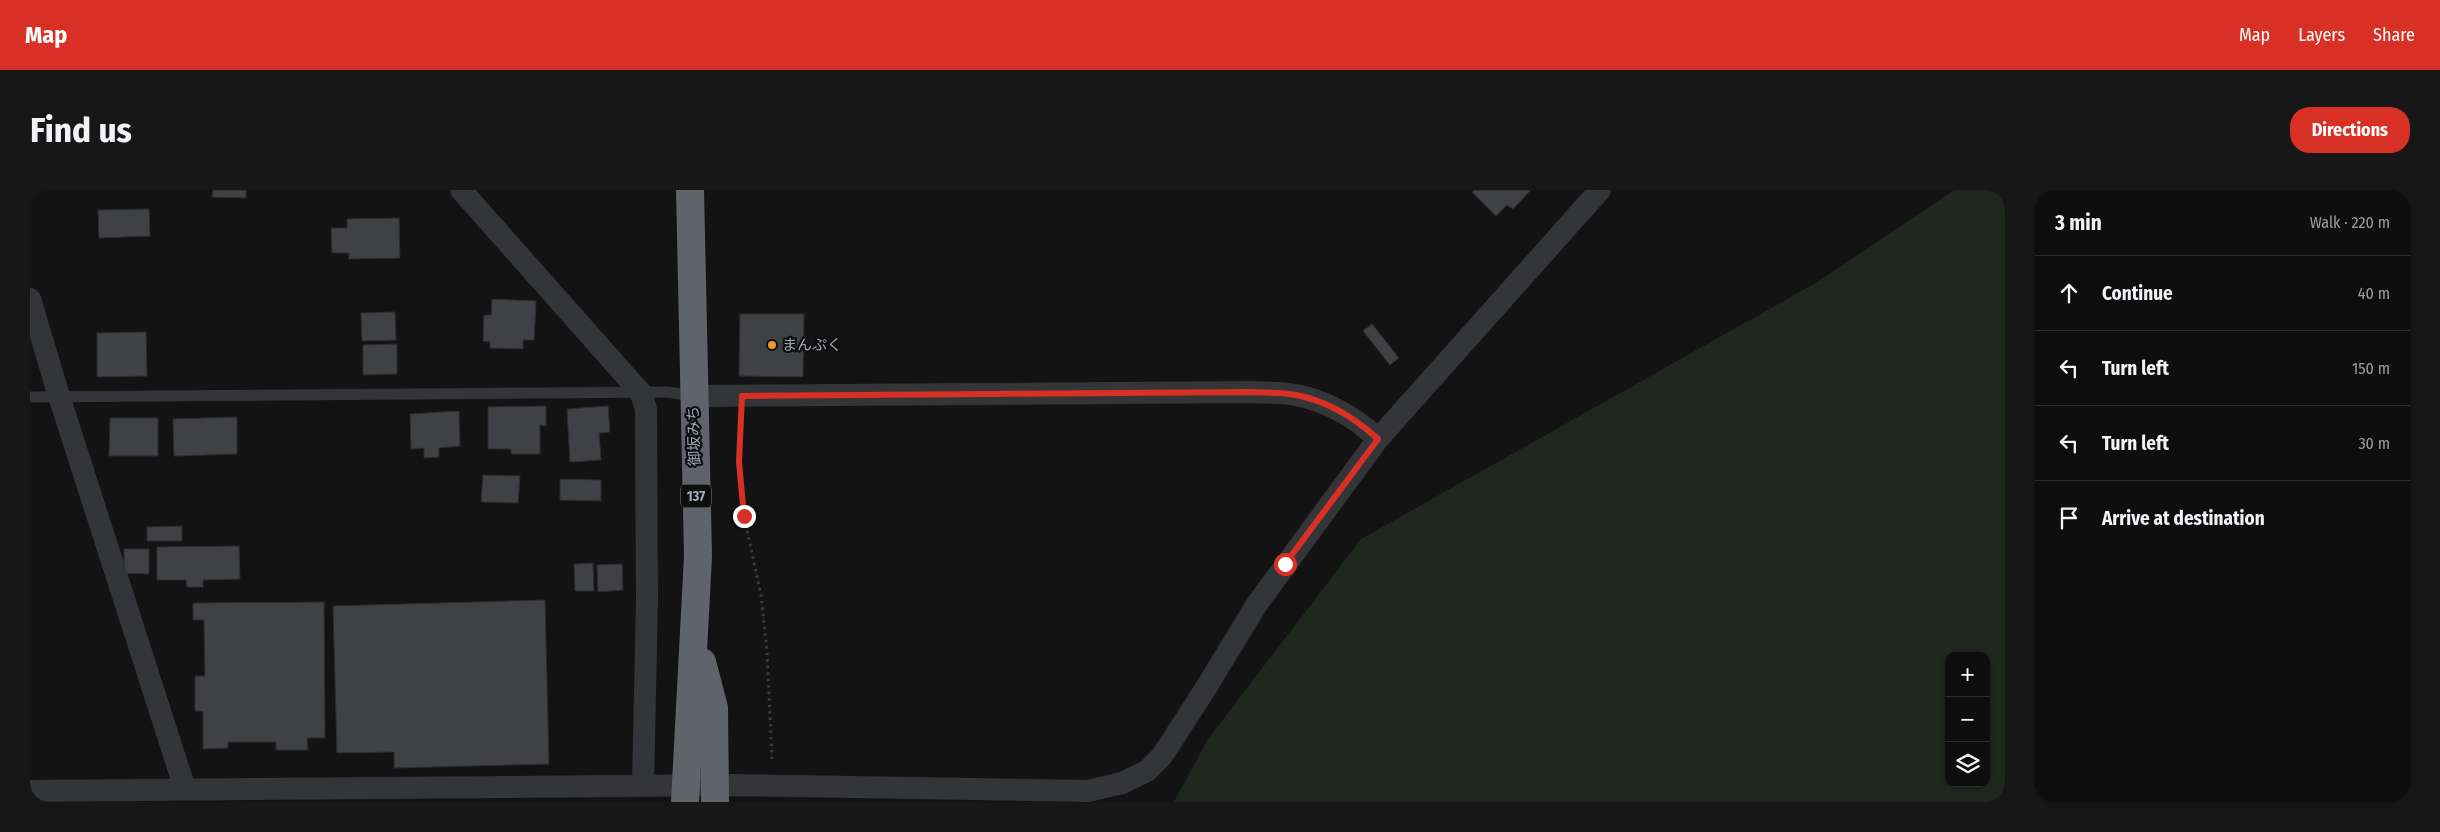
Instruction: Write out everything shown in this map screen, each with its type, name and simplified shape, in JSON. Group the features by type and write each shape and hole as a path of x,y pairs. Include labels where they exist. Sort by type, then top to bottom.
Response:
{"highway":[{"name":"御坂みち","path":"686,794 698,556 693,396 690,190"},
{"path":"695,636 714,708 715,794"}],"street":[{"path":"461,190 641,393 646,409 647,600 643,785"},
{"path":"30,791 186,796 643,785 686,794 715,794 773,786 1088,791 1122,783 1147,771 1162,756 1257,604 1378,439 1600,190"},
{"path":"30,299 186,796"},
{"path":"693,396 1252,392 1295,394 1329,404 1367,429 1378,439"}],"lane":[{"path":"30,397 667,392 693,396"}],"path":[{"path":"742,396 739,462 744,516 762,604 773,786"}],"shaded area":[{"path":"1954,190 2005,190 2005,802 1174,802 1208,739 1361,539 1819,281"}],"building":[{"path":"213,190 246,190 246,198 212,197"},
{"path":"1474,190 1531,190 1513,209 1507,205 1496,216 1472,192"},
{"path":"149,209 150,236 99,238 98,210"},
{"path":"399,218 400,258 349,259 349,253 332,253 331,228 347,228 347,219"},
{"path":"492,299 536,301 534,340 523,340 523,349 490,348 490,342 483,341 484,315 491,315"},
{"path":"395,312 396,340 362,341 361,313"},
{"name":"まんぷく","path":"740,314 804,314 803,377 739,376"},
{"path":"1372,324 1399,358 1390,365 1363,331"},
{"path":"146,332 147,376 97,377 97,333"},
{"path":"397,344 397,374 363,375 363,345"},
{"path":"546,406 546,426 540,425 540,454 511,454 511,449 488,449 488,407"},
{"path":"608,406 610,432 599,433 601,460 570,462 567,409"},
{"path":"459,411 460,446 439,448 439,457 424,458 424,448 411,449 410,414"},
{"path":"237,417 237,454 174,456 173,419"},
{"path":"110,418 158,418 158,456 109,456"},
{"path":"483,475 520,476 518,503 481,502"},
{"path":"560,479 601,480 601,501 560,500"},
{"path":"182,526 182,541 147,541 147,527"},
{"path":"239,546 240,579 203,580 203,587 187,587 186,580 157,580 157,547"},
{"path":"124,549 149,549 149,574 124,573"},
{"path":"593,563 594,591 575,591 574,564"},
{"path":"622,564 623,590 598,592 597,565"},
{"path":"545,600 549,764 394,768 394,752 337,753 333,606"},
{"path":"324,602 325,738 307,738 308,750 276,750 276,742 228,742 228,748 203,749 203,711 195,711 195,676 205,676 204,620 193,620 193,603"}],"place":[{"name":"まんぷく","path":"772,345"}],"route":[{"path":"744,516 739,462 742,396 1252,392 1295,394 1329,404 1367,429 1378,439 1285,564"}]}
